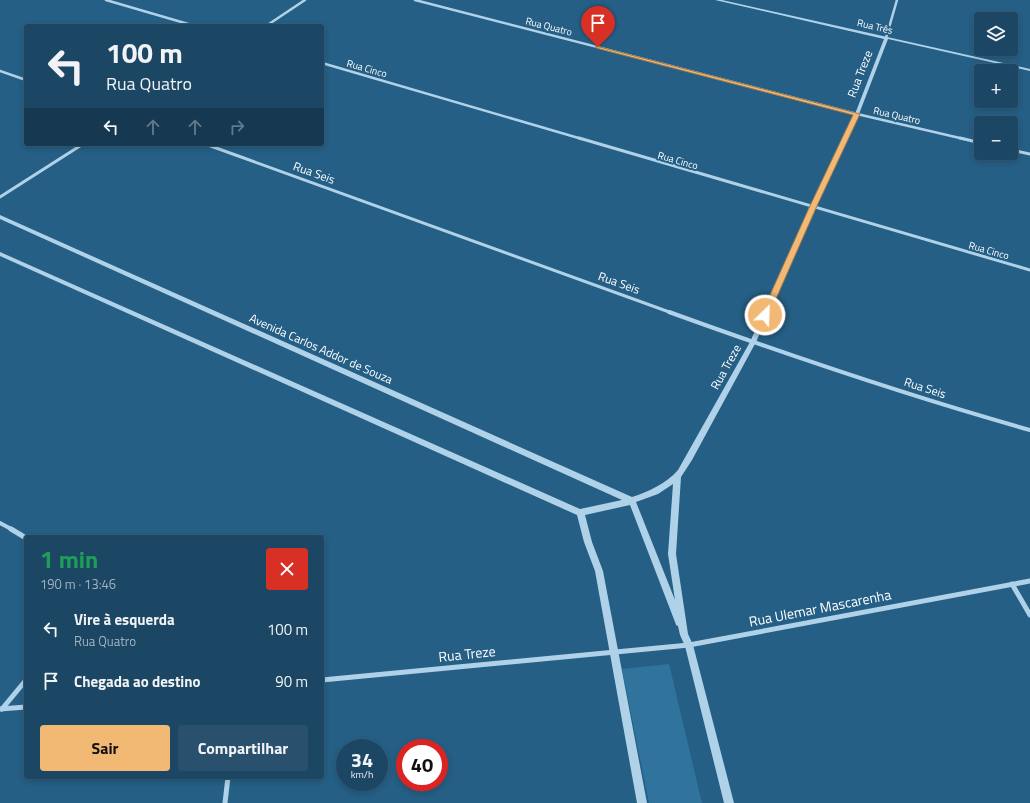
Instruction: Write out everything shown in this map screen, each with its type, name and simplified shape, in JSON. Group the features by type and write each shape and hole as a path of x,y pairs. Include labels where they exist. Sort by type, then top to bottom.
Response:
{"street":[{"path":"106,0 188,24"},
{"path":"269,24 305,0"},
{"name":"Rua Quatro","path":"415,0 857,114 974,141"},
{"name":"Rua Três","path":"717,0 1030,70"},
{"name":"Rua Treze","path":"677,475 689,458 753,342 812,208 857,114 886,38 898,0"},
{"name":"Rua Cinco","path":"324,64 812,208 1030,270"},
{"path":"0,71 24,79"},
{"path":"0,197 80,146"},
{"name":"Rua Seis","path":"211,146 753,342 966,412 1030,430"},
{"path":"1018,151 1030,154"},
{"name":"Avenida Carlos Addor de Souza","path":"0,217 632,501"},
{"path":"0,254 580,513 632,501 649,495 677,475"},
{"path":"677,475 672,554 684,635"},
{"path":"632,501 689,645 730,803"},
{"path":"580,513 588,542 599,571 642,803"},
{"path":"0,523 24,537"},
{"name":"Rua Ulemar Mascarenha","path":"613,652 689,645 1030,581"},
{"path":"1012,584 1030,614"},
{"name":"Rua Treze","path":"324,680 613,652"},
{"path":"1,709 24,682"},
{"path":"1,709 24,707"},
{"path":"225,803 228,779"}],"shaded area":[{"path":"669,664 702,803 649,803 622,669"}],"route":[{"path":"598,47 857,114 812,208 765,315"}]}
